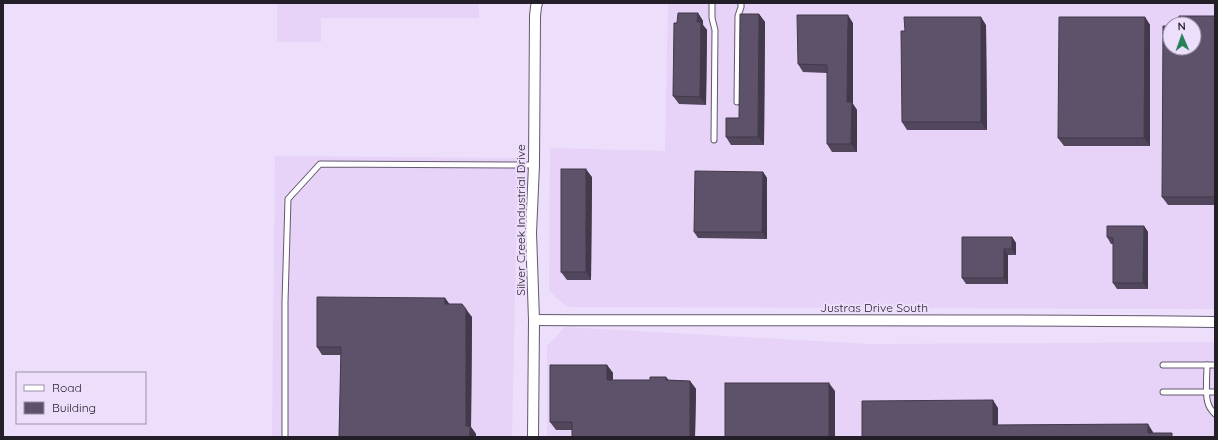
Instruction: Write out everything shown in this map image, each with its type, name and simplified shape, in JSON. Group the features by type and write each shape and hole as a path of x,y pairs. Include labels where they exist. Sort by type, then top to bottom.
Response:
{"street":[{"name":"Silver Creek Industrial Drive","path":"533,437 534,320 531,233 534,165 535,16 537,3"},
{"name":"Justras Drive South","path":"534,320 1039,320 1215,322"}],"lane":[{"path":"712,3 712,18 715,30 714,140"},
{"path":"737,102 738,16 741,3"},
{"path":"285,435 285,302 288,199 320,164 534,165"},
{"path":"1163,365 1215,365"},
{"path":"1207,365 1207,402 1215,414"},
{"path":"1163,392 1215,392"}],"shaded area":[{"path":"277,3 479,3 479,18 321,18 321,42 277,42"},
{"path":"668,3 1215,4 1215,309 567,307 549,291 550,148 665,151"},
{"path":"275,156 518,158 512,437 272,437"},
{"path":"565,327 869,344 1215,342 1215,437 547,437 547,346"}],"building":[{"path":"678,13 698,13 697,22 701,22 700,97 673,96 674,23 677,23"},
{"path":"740,14 759,14 758,137 726,137 726,118 739,118"},
{"path":"797,15 848,15 847,102 852,102 851,144 827,144 827,65 798,64"},
{"path":"1202,16 1215,16 1215,197 1162,197 1163,56 1202,56"},
{"path":"904,17 981,17 981,122 902,122 901,31 905,31"},
{"path":"1059,17 1145,17 1144,138 1058,138"},
{"path":"561,169 586,169 586,272 561,272"},
{"path":"695,171 763,172 762,232 694,232"},
{"path":"1107,226 1144,226 1143,283 1113,283 1113,238 1107,237"},
{"path":"962,237 1012,237 1012,249 1004,249 1004,278 962,278"},
{"path":"317,297 445,298 445,304 462,304 466,309 466,426 470,426 469,437 339,437 341,347 317,347"},
{"path":"550,365 607,365 607,380 650,380 650,377 666,377 666,380 690,381 690,437 572,437 572,422 550,422"},
{"path":"725,383 829,383 829,437 725,437"},
{"path":"993,400 993,425 1148,424 1148,433 1172,433 1172,437 862,437 862,401"}]}
